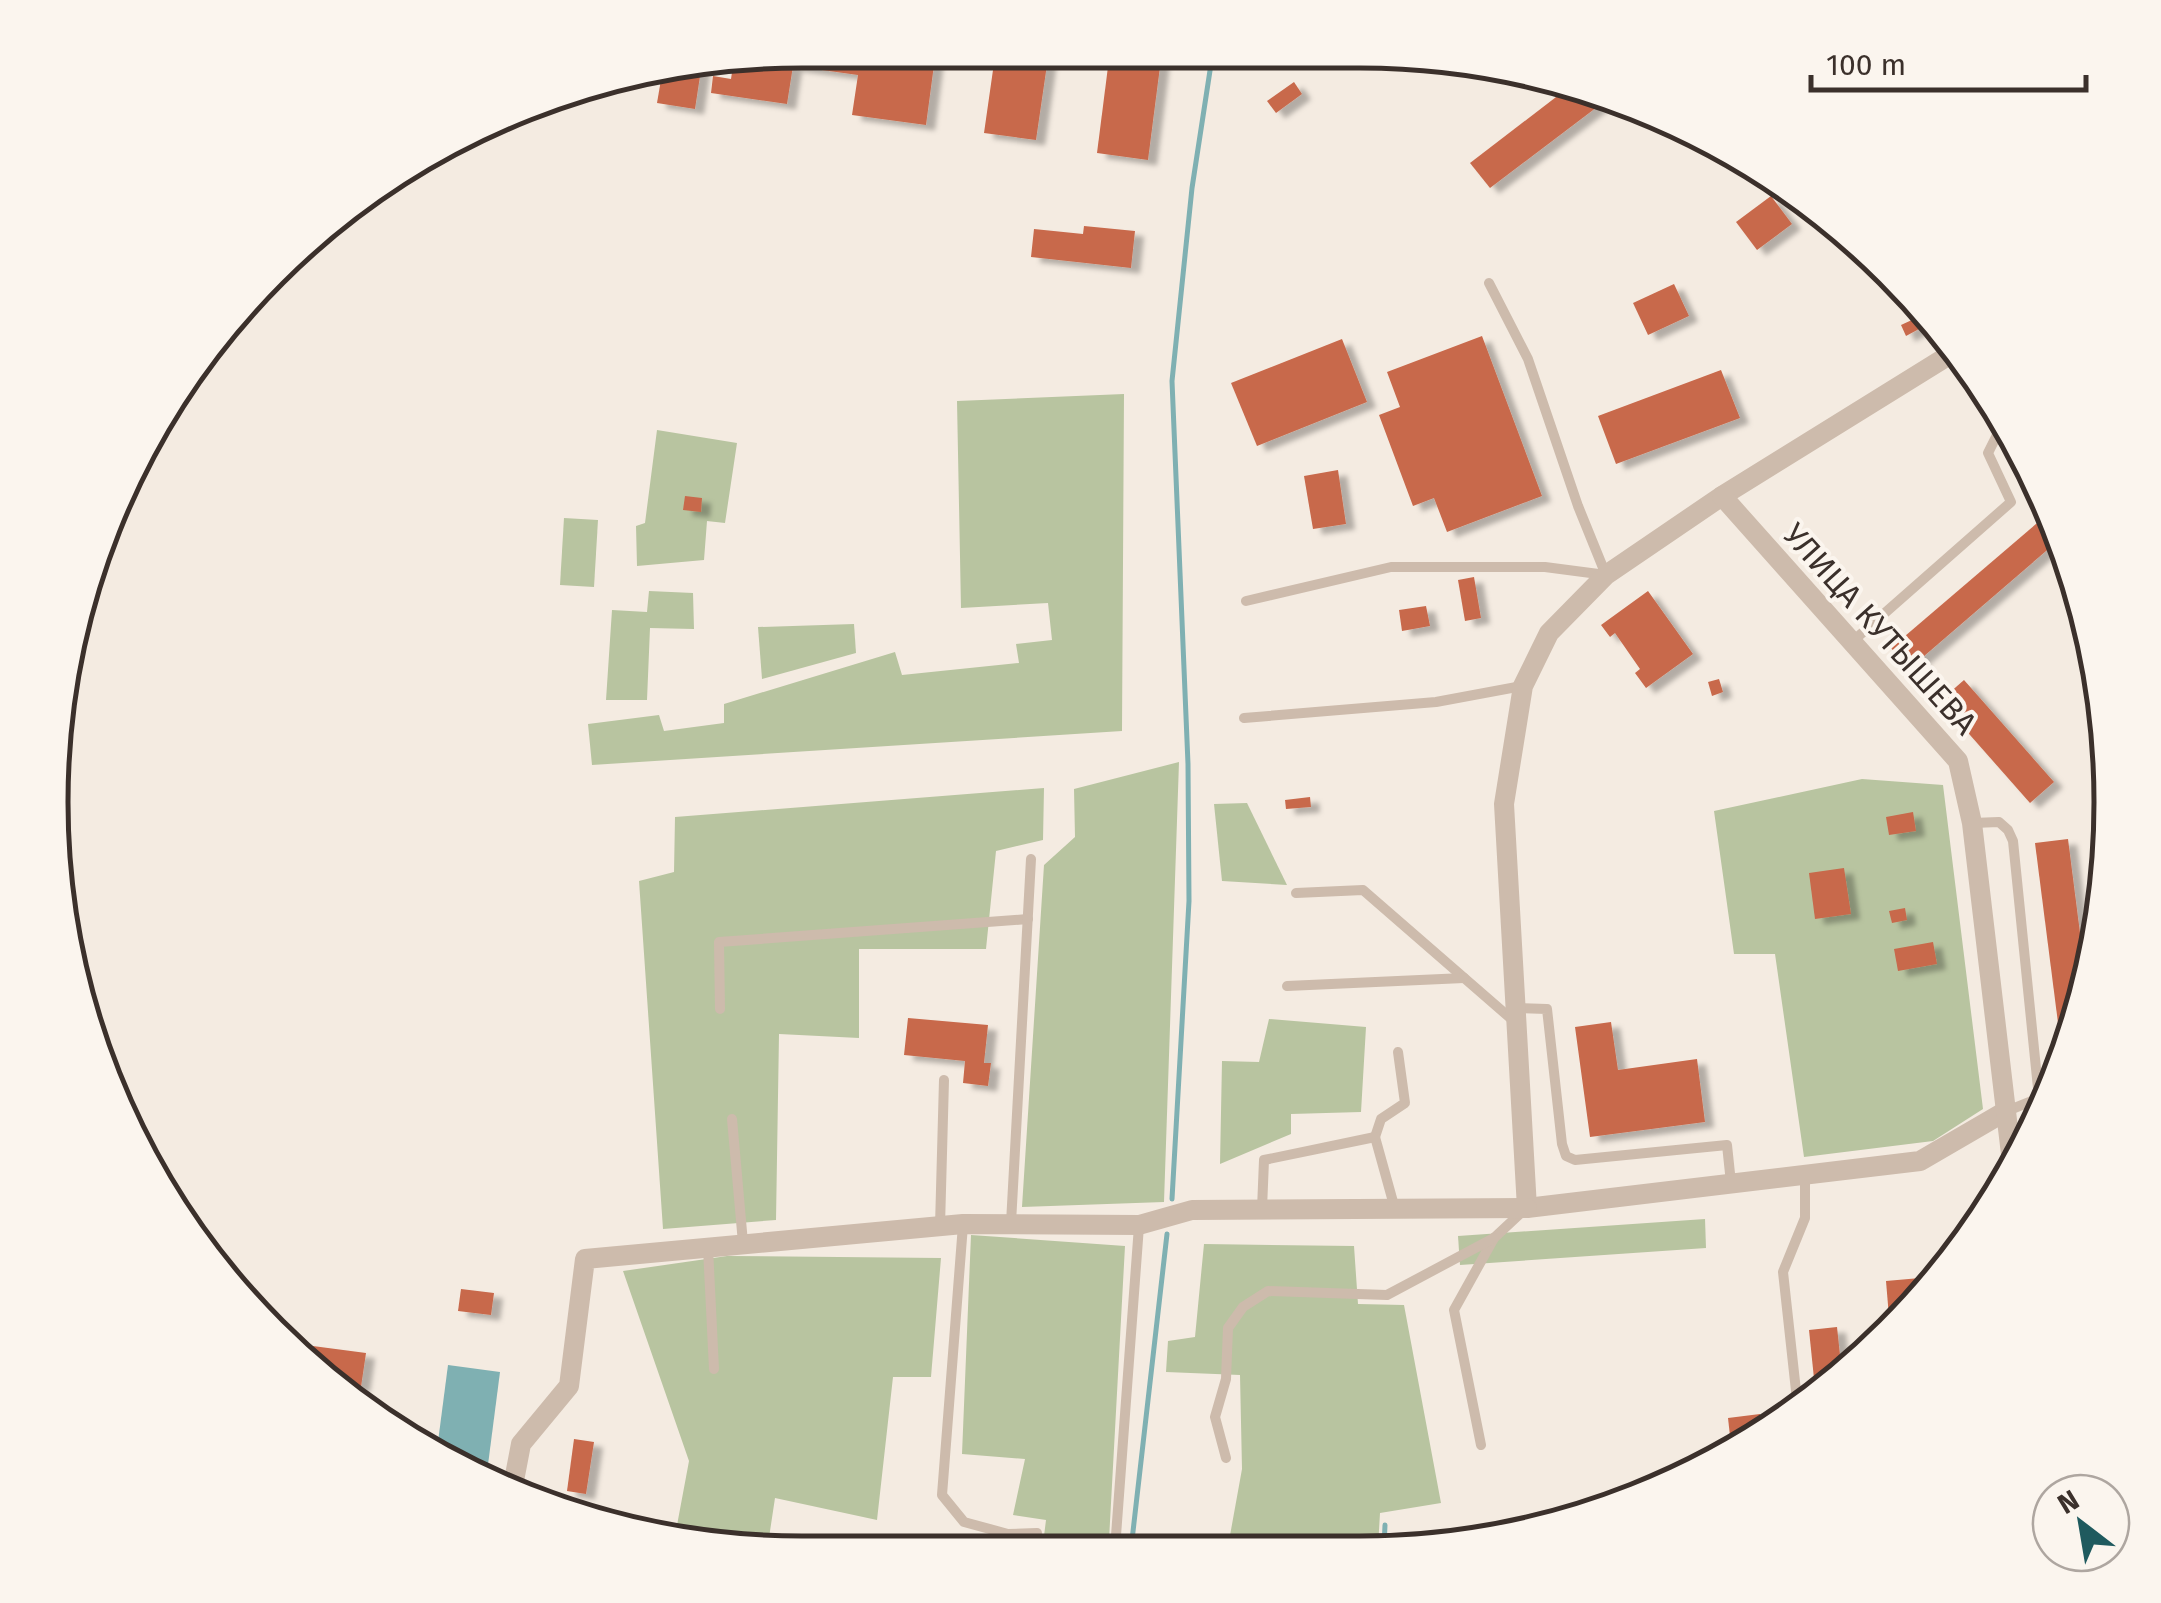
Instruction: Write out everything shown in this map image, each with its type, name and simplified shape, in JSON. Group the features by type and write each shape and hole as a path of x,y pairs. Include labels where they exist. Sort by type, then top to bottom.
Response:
{"street":[{"path":"1526,1208 1504,804 1523,686 1549,633 1606,575 1722,496 1944,358"},
{"name":"УЛИЦА КУТЫШЕВА","path":"1722,496 1958,760 1972,823 2010,1142"},
{"path":"515,1477 522,1444 569,1386 585,1259 964,1224 1140,1225 1192,1210 1526,1208 1920,1161 2006,1112"}],"lane":[{"path":"1246,601 1391,566 1545,567 1606,575 1528,359 1489,283"},
{"path":"1852,641 2011,502 1988,453 1996,437"},
{"path":"1244,718 1436,702 1523,686"},
{"path":"1972,823 1999,822 2013,841 2037,1083"},
{"path":"1010,1224 1031,859"},
{"path":"1296,892 1362,890 1464,978 1516,1016 1548,1009 1566,1156 1575,1160 1727,1145 1731,1184"},
{"path":"720,1010 719,942 1028,918"},
{"path":"1286,986 1464,978"},
{"path":"1395,1209 1374,1137 1381,1119 1405,1104 1398,1052"},
{"path":"940,1228 944,1080"},
{"path":"2006,1112 2029,1102"},
{"path":"732,1119 743,1243"},
{"path":"1262,1210 1264,1160 1374,1137"},
{"path":"1796,1391 1783,1272 1804,1218 1806,1174"},
{"path":"1226,1458 1215,1417 1226,1379 1228,1328 1243,1308 1268,1291 1386,1294 1494,1238 1526,1208"},
{"path":"964,1224 942,1495 964,1522 1008,1534 1037,1533"},
{"path":"1115,1536 1140,1225"},
{"path":"1481,1444 1454,1310 1494,1238"},
{"path":"708,1246 714,1370"}],"green space":[{"path":"1124,394 1122,731 592,765 588,724 659,715 664,731 724,723 724,704 895,652 902,675 1019,663 1016,644 1052,640 1048,603 961,608 957,401"},
{"path":"657,430 737,443 725,523 707,521 704,560 637,566 636,526 645,523"},
{"path":"564,518 598,520 594,587 560,585"},
{"path":"649,591 693,593 694,629 650,628 647,700 606,700 612,610 647,612"},
{"path":"854,624 856,653 762,679 758,627"},
{"path":"1179,762 1164,1202 1022,1207 1044,865 1075,837 1074,789"},
{"path":"1862,779 1943,785 1983,1109 1933,1141 1804,1157 1775,954 1734,954 1714,811"},
{"path":"1044,788 1043,840 996,851 986,949 859,949 859,1038 779,1034 776,1220 663,1229 639,881 674,872 675,817"},
{"path":"1247,803 1287,885 1222,881 1214,804"},
{"path":"1269,1019 1366,1027 1361,1112 1291,1114 1291,1134 1220,1164 1222,1061 1259,1062"},
{"path":"1705,1219 1706,1248 1460,1265 1458,1236"},
{"path":"971,1235 1125,1246 1109,1536 1044,1536 1046,1520 1013,1515 1025,1459 962,1454"},
{"path":"1204,1244 1354,1246 1358,1304 1404,1305 1441,1503 1380,1513 1379,1535 1230,1536 1242,1469 1240,1375 1166,1372 1168,1341 1195,1337"},
{"path":"727,1256 941,1258 931,1377 893,1377 877,1520 775,1498 769,1535 677,1524 689,1461 623,1271"}],"water":[{"path":"448,1365 500,1372 488,1465 438,1439"}],"building":[{"path":"793,68 787,104 711,93 713,76 731,79 732,71"},
{"path":"807,68 934,68 926,125 852,115 858,75"},
{"path":"993,68 1047,68 1036,140 984,133"},
{"path":"1108,68 1160,68 1148,160 1097,153"},
{"path":"700,75 695,109 657,103 661,82"},
{"path":"1294,82 1302,94 1276,113 1267,101"},
{"path":"1558,96 1597,107 1490,188 1470,163"},
{"path":"1771,196 1792,224 1757,250 1736,222"},
{"path":"1084,226 1135,231 1131,268 1031,257 1034,229 1083,234"},
{"path":"1674,284 1689,316 1648,335 1633,303"},
{"path":"1912,320 1919,329 1906,336 1901,325"},
{"path":"1482,336 1542,496 1447,532 1434,498 1413,506 1379,415 1400,407 1387,372"},
{"path":"1342,339 1367,402 1257,446 1231,383"},
{"path":"1721,370 1740,418 1616,464 1598,416"},
{"path":"1338,470 1346,524 1313,529 1304,476"},
{"path":"685,496 702,498 701,512 683,510"},
{"path":"2038,522 2049,549 1909,669 1891,648"},
{"path":"1474,577 1481,618 1465,621 1458,580"},
{"path":"1648,591 1693,654 1646,688 1635,673 1640,669 1615,633 1610,637 1601,625"},
{"path":"1426,606 1430,626 1402,631 1399,610"},
{"path":"1719,679 1723,692 1712,696 1708,682"},
{"path":"1964,680 2054,782 2030,803 1940,701"},
{"path":"1310,797 1311,807 1286,809 1285,800"},
{"path":"1913,812 1916,831 1889,835 1886,817"},
{"path":"2068,839 2080,936 2058,1025 2035,843"},
{"path":"1844,868 1851,914 1815,919 1809,873"},
{"path":"1905,908 1907,920 1892,923 1889,911"},
{"path":"1933,942 1937,964 1898,971 1894,949"},
{"path":"908,1018 988,1025 984,1063 991,1063 988,1086 963,1083 965,1061 904,1055"},
{"path":"1611,1022 1618,1070 1697,1059 1705,1122 1590,1137 1575,1027"},
{"path":"1917,1278 1888,1310 1886,1281"},
{"path":"461,1289 494,1293 491,1315 458,1311"},
{"path":"1837,1327 1840,1355 1814,1377 1809,1330"},
{"path":"310,1346 366,1353 361,1387 355,1384"},
{"path":"1760,1414 1730,1435 1728,1418"},
{"path":"574,1439 594,1442 586,1494 567,1491"}],"waterway":[{"path":"1172,1199 1189,901 1188,764 1172,381 1192,188 1210,68"},
{"path":"1132,1536 1167,1234"},
{"path":"1385,1525 1385,1535"}]}
